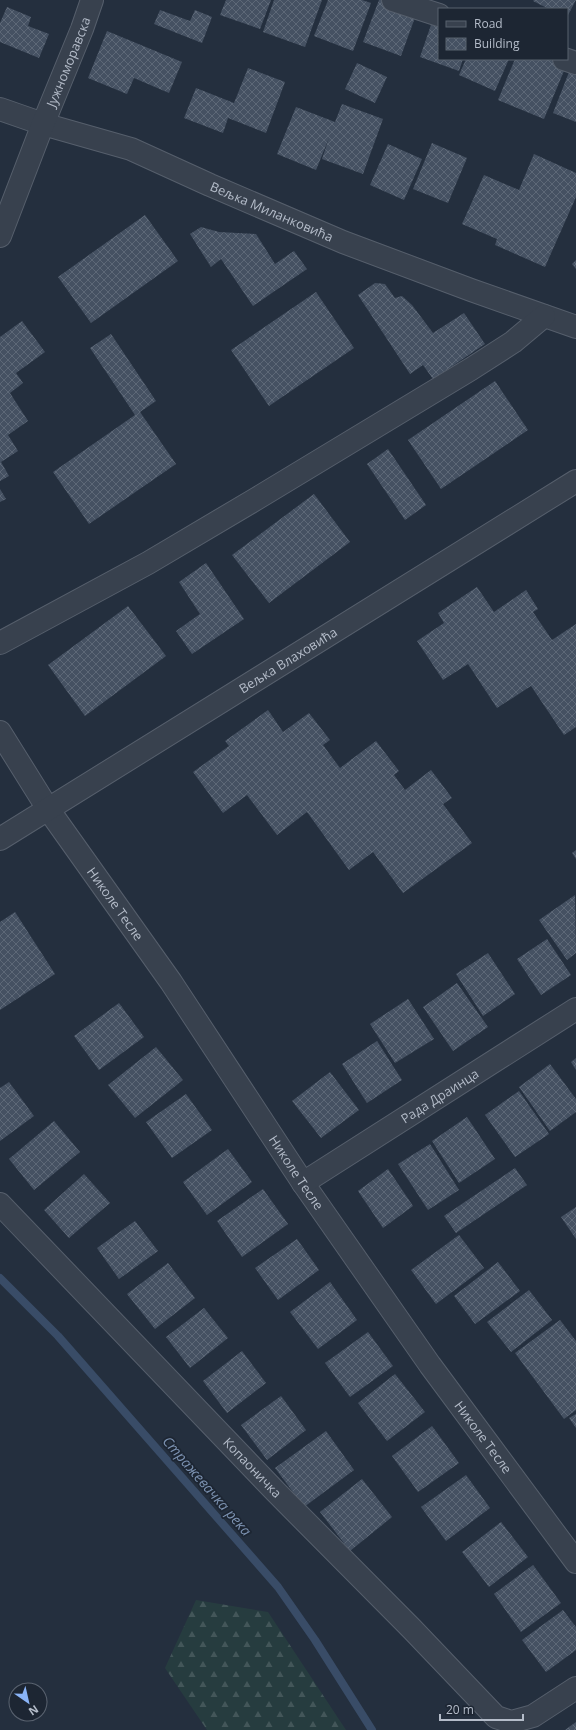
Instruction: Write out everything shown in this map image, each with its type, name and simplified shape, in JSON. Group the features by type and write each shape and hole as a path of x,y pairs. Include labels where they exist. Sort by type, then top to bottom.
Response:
{"street":[{"name":"Јужноморавска","path":"0,236 43,124 82,29 92,0"},
{"path":"393,0 438,15"},
{"name":"Вељка Миланковића","path":"0,109 43,124 131,149 210,185 344,242 471,290 576,327"},
{"path":"0,643 148,563 256,499 471,369 513,342 544,316"},
{"name":"Вељка Влаховића","path":"0,839 576,481"},
{"name":"Николе Тесле","path":"0,732 48,809 158,964 303,1183 430,1365 576,1562"},
{"name":"Рада Драинца","path":"303,1183 576,1009"},
{"name":"Копаоничка","path":"0,1204 276,1492 412,1629 496,1717 511,1722 533,1716 576,1688"}],"green space":[{"path":"196,1600 268,1612 346,1730 207,1730 165,1668"}],"building":[{"path":"226,0 271,0 260,29 220,15"},
{"path":"274,0 322,0 305,47 263,32"},
{"path":"328,0 362,0 371,3 353,51 314,36"},
{"path":"379,0 383,0 417,12 401,56 363,42"},
{"path":"576,0 568,15 568,8 547,8 533,1"},
{"path":"7,7 31,17 28,26 49,34 39,58 0,42 0,23"},
{"path":"160,10 190,21 195,10 212,17 202,43 154,24"},
{"path":"433,19 438,21 438,60 463,60 459,71 420,57"},
{"path":"107,31 182,62 169,93 134,78 127,94 88,78"},
{"path":"466,60 509,60 495,91 459,75"},
{"path":"515,60 551,60 566,66 544,119 498,100"},
{"path":"357,63 387,77 375,103 345,89"},
{"path":"571,67 576,69 576,122 553,113"},
{"path":"248,68 285,82 266,133 228,118 223,133 184,118 196,88 234,103"},
{"path":"342,104 383,119 363,174 322,159 329,138 316,170 277,154 296,107 335,122"},
{"path":"432,143 467,158 448,203 413,189"},
{"path":"388,144 422,159 404,200 370,185"},
{"path":"534,154 576,173 576,197 545,267 495,245 497,239 462,224 484,175 519,190"},
{"path":"145,215 178,261 91,323 58,277"},
{"path":"201,227 219,232 256,234 275,264 294,251 307,269 253,306 221,259 211,267 190,234"},
{"path":"576,260 576,269 572,264"},
{"path":"375,283 385,284 395,298 402,296 412,305 433,333 464,313 485,344 433,379 423,365 410,374 358,295"},
{"path":"316,292 354,348 269,406 231,350"},
{"path":"22,321 45,352 16,373 23,383 10,393 28,421 8,435 18,451 1,462 9,476 0,481 0,337"},
{"path":"111,334 156,401 140,412 176,464 89,524 53,472 135,415 90,348"},
{"path":"495,381 528,430 441,489 408,440"},
{"path":"388,449 426,505 405,520 367,464"},
{"path":"0,489 6,499 0,502"},
{"path":"314,494 350,542 269,603 232,555"},
{"path":"206,563 244,619 192,654 176,631 200,614 179,582"},
{"path":"477,587 494,612 526,590 538,609 533,612 552,640 576,624 576,727 564,735 531,686 497,708 468,664 443,680 417,641 444,623 438,613"},
{"path":"128,606 166,656 85,716 48,665"},
{"path":"268,710 283,732 309,713 330,740 323,745 340,768 376,741 399,771 394,775 405,790 431,770 452,798 443,804 472,843 403,893 373,852 349,870 307,812 277,835 247,795 223,813 193,772 229,746 225,741"},
{"path":"576,850 576,859 572,853"},
{"path":"575,895 576,953 567,960 539,920"},
{"path":"15,912 55,974 0,1010 0,922"},
{"path":"547,939 571,975 541,995 517,959"},
{"path":"488,953 515,994 483,1016 456,974"},
{"path":"457,983 488,1027 453,1051 423,1007"},
{"path":"408,999 434,1039 395,1063 370,1024"},
{"path":"119,1003 144,1037 99,1070 74,1036"},
{"path":"377,1041 402,1080 367,1103 342,1064"},
{"path":"156,1047 183,1080 135,1118 108,1085"},
{"path":"576,1058 576,1070 571,1062"},
{"path":"550,1064 576,1099 576,1112 550,1131 519,1087"},
{"path":"330,1072 359,1110 321,1138 292,1101"},
{"path":"9,1082 34,1116 0,1141 0,1088"},
{"path":"519,1091 549,1134 515,1157 485,1115"},
{"path":"186,1094 212,1130 172,1158 146,1122"},
{"path":"467,1117 495,1159 459,1183 432,1141"},
{"path":"54,1121 80,1152 34,1190 9,1159"},
{"path":"430,1144 459,1190 428,1210 398,1164"},
{"path":"228,1149 252,1182 207,1215 183,1182"},
{"path":"515,1168 527,1185 456,1233 444,1216"},
{"path":"388,1169 413,1206 383,1228 358,1191"},
{"path":"84,1174 110,1203 69,1238 44,1210"},
{"path":"263,1189 288,1224 242,1257 217,1221"},
{"path":"576,1207 576,1239 561,1217"},
{"path":"135,1221 158,1251 119,1279 97,1248"},
{"path":"459,1235 484,1268 436,1304 411,1270"},
{"path":"297,1239 319,1270 278,1300 255,1268"},
{"path":"498,1262 520,1291 475,1324 454,1296"},
{"path":"168,1263 195,1298 155,1329 127,1294"},
{"path":"330,1282 357,1320 318,1349 290,1312"},
{"path":"529,1290 552,1320 511,1352 487,1322"},
{"path":"204,1308 228,1338 190,1368 166,1337"},
{"path":"560,1320 576,1341 576,1410 564,1419 515,1353"},
{"path":"368,1332 393,1366 350,1397 325,1363"},
{"path":"242,1351 266,1383 227,1413 203,1381"},
{"path":"395,1374 425,1412 387,1441 358,1403"},
{"path":"281,1396 306,1430 267,1460 241,1425"},
{"path":"576,1414 576,1428 569,1418"},
{"path":"432,1426 459,1463 418,1492 392,1456"},
{"path":"326,1431 354,1470 304,1507 275,1468"},
{"path":"466,1475 490,1508 446,1541 421,1507"},
{"path":"362,1479 392,1517 350,1551 320,1512"},
{"path":"501,1522 528,1557 489,1587 462,1552"},
{"path":"533,1565 561,1603 521,1632 494,1594"},
{"path":"563,1610 576,1627 576,1650 546,1672 522,1640"},
{"path":"576,1722 576,1730 565,1730"}],"waterway":[{"name":"Стражевачка река","path":"0,1278 58,1336 278,1587 315,1640 372,1730"}]}
